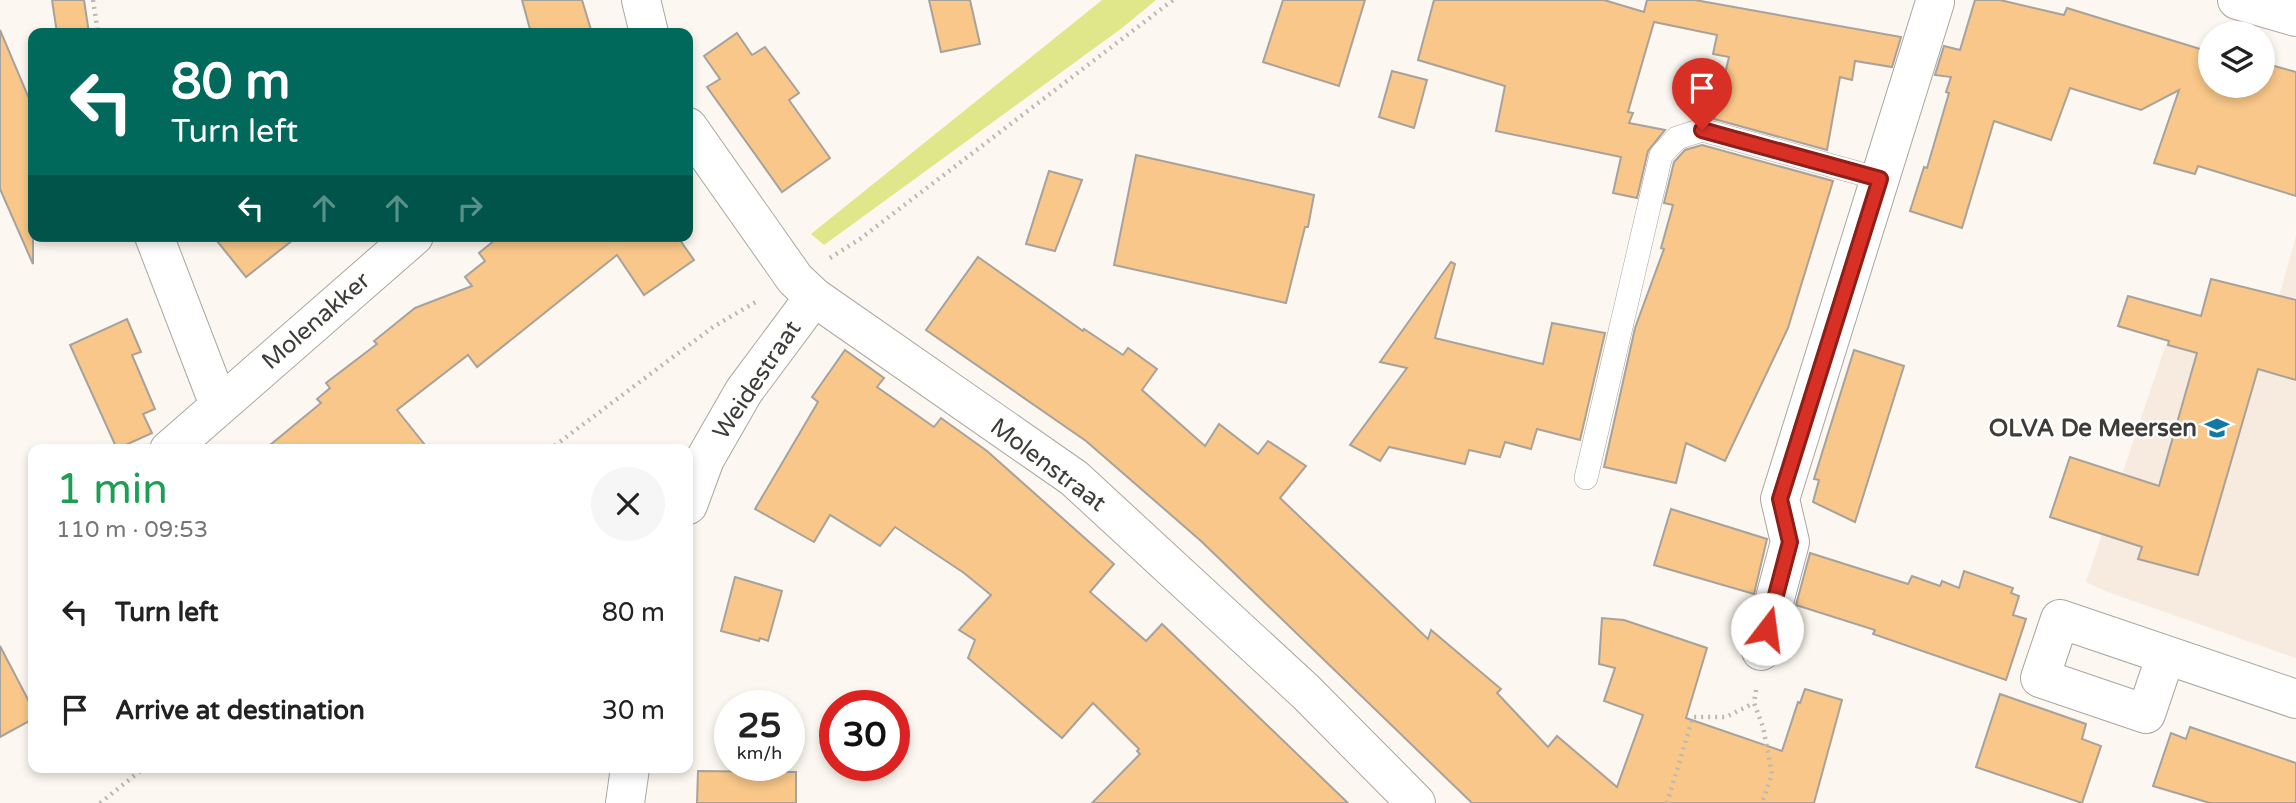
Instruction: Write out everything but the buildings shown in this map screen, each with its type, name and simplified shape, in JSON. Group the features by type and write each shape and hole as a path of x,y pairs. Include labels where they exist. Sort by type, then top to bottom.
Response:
{"street":[{"path":"640,0 648,28"},
{"path":"2238,0 2296,17"},
{"path":"1761,651 1790,542 1780,499 1880,179 1931,1"},
{"name":"Molenstraat","path":"693,134 804,288 1074,478 1306,692 1416,803"},
{"path":"155,242 219,405"},
{"name":"Molenakker","path":"176,444 407,242"},
{"name":"Weidestraat","path":"693,491 705,459 804,288"},
{"path":"2166,655 2296,699"},
{"path":"625,803 628,773"}],"lane":[{"path":"1586,478 1661,155 1677,138 1702,130 1880,179"}],"path":[{"path":"93,0 97,28"},
{"path":"557,444 713,327 804,288 860,239 1173,0"},
{"path":"1761,651 1754,703 1763,727 1772,774 1762,803"},
{"path":"1667,803 1693,717 1727,717 1754,703"},
{"path":"100,803 138,773"}],"shaded area":[{"name":"OLVA De Meersen","path":"2296,236 2296,347 2287,377 2296,380 2296,658 2086,582 2166,344 2258,371"}],"green space":[{"path":"1102,0 1156,0 1122,28 824,245 811,234"}],"place":[{"name":"OLVA De Meersen","path":"2217,428"}],"route":[{"path":"1702,130 1880,179 1780,499 1790,542 1767,629"}]}
